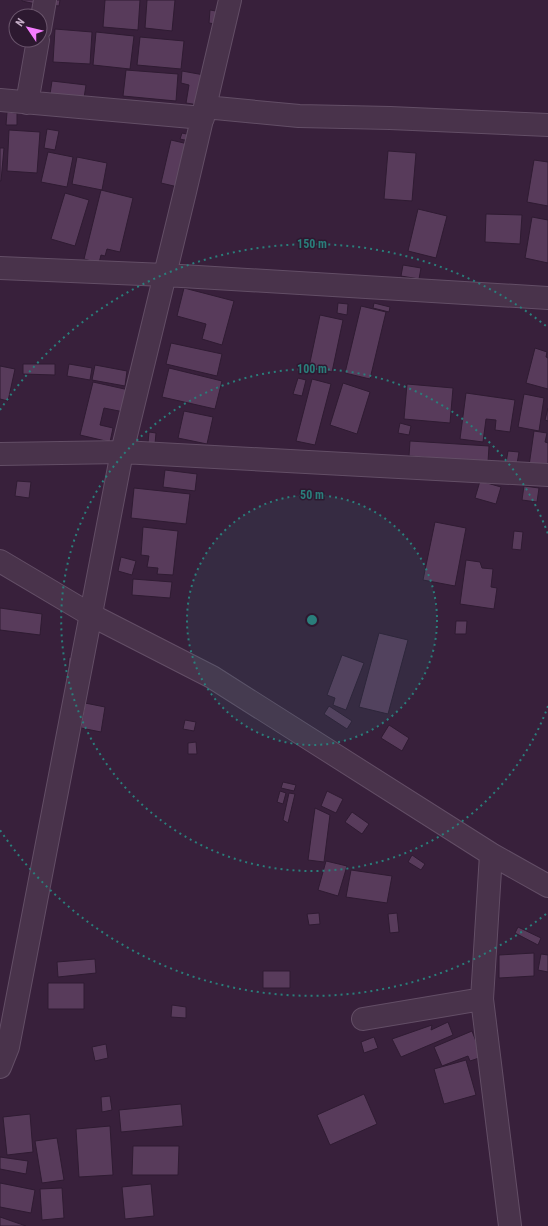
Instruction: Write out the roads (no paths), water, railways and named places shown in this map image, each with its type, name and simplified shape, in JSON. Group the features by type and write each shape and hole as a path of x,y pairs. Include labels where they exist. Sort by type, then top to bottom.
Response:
{"street":[{"path":"0,1067 8,1047 122,452 230,0"},
{"path":"27,103 37,48"},
{"path":"0,100 27,103 204,113 390,118 548,125"},
{"path":"0,268 165,275 548,298"},
{"path":"0,454 122,452 548,475"},
{"path":"0,561 91,616 212,677 491,854 548,886"},
{"path":"491,854 482,999 510,1226"},
{"path":"363,1020 482,999"}]}
